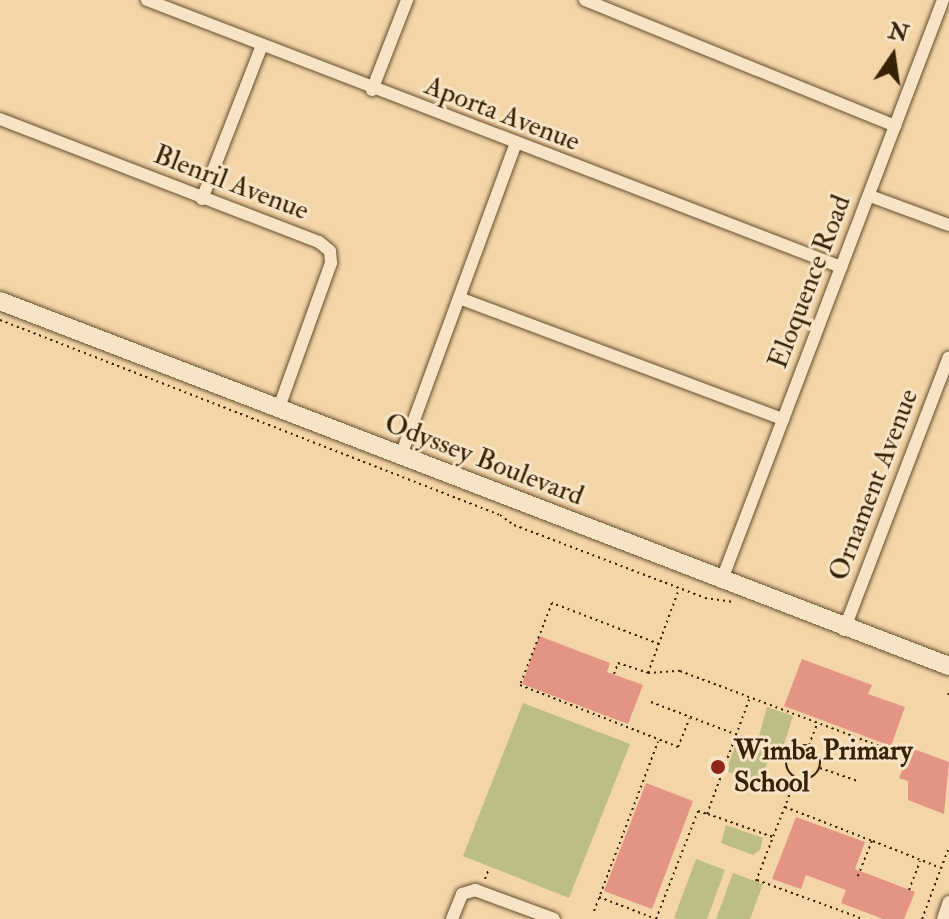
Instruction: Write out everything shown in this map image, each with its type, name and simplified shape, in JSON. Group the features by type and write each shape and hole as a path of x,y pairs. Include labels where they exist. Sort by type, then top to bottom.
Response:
{"street":[{"name":"Aporta Avenue","path":"147,0 372,90 841,267"},
{"path":"372,90 407,0"},
{"path":"585,0 895,126"},
{"name":"Eloquence Road","path":"721,582 943,0"},
{"path":"202,199 262,45"},
{"name":"Blenril Avenue","path":"0,119 319,242 330,251 331,263 278,410"},
{"path":"400,458 515,145"},
{"path":"870,196 949,225"},
{"path":"459,298 783,419"},
{"name":"Odyssey Boulevard","path":"0,301 844,630 949,666"},
{"name":"Ornament Avenue","path":"844,630 949,357"},
{"path":"452,919 462,894 475,890 554,919"},
{"path":"943,919 949,902"}],"path":[{"path":"0,320 500,515 543,536 705,598 739,603"},
{"path":"648,673 678,592"},
{"path":"659,644 552,603 520,685 678,747 690,718"},
{"path":"614,674 618,663 648,673 680,671 890,750"},
{"path":"707,814 750,697"},
{"path":"651,702 787,754"},
{"path":"809,746 817,723"},
{"path":"594,911 659,740"},
{"path":"796,746 809,746 818,755 819,767 812,776 796,778 788,771 787,754 796,746"},
{"path":"819,767 857,781"},
{"path":"796,778 756,880 863,919"},
{"path":"785,807 941,868"},
{"path":"599,897 656,919 698,811 773,837"},
{"path":"858,876 872,841"},
{"path":"922,919 949,847"},
{"path":"909,890 920,859"}],"green space":[{"path":"523,703 630,744 569,898 463,856"},
{"path":"767,707 793,716 784,744 777,747 758,740"},
{"path":"738,738 772,751 759,784 726,771"},
{"path":"726,825 763,838 760,850 753,855 721,843"},
{"path":"696,859 725,870 707,919 674,918"},
{"path":"733,873 763,884 750,919 716,919"}],"building":[{"path":"539,636 610,663 607,672 643,685 628,724 522,684"},
{"path":"802,659 872,685 868,694 905,707 891,746 784,706"},
{"path":"911,748 949,762 944,814 908,800 908,781 899,778"},
{"path":"646,783 693,801 652,909 604,891"},
{"path":"796,817 865,842 855,869 915,892 904,919 883,919 841,903 846,890 806,875 801,889 772,879"}],"place":[{"name":"Wimba Primary School","path":"718,767"}]}
